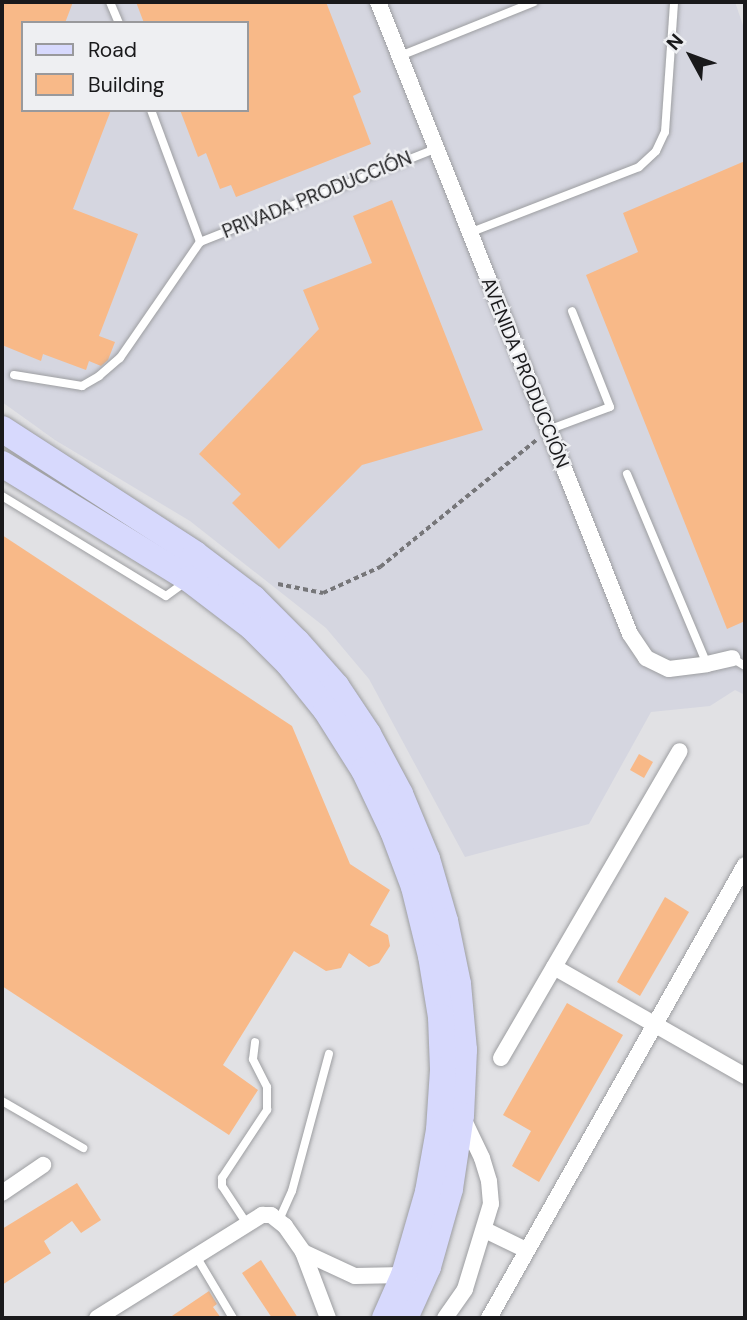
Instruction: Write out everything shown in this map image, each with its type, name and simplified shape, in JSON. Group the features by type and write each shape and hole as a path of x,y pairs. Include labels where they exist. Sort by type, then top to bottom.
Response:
{"main road":[{"path":"2,429 195,554 253,598 297,642 336,687 368,734 400,794 427,859 445,921 458,984 464,1050 461,1115 450,1189 428,1268 405,1318"},
{"path":"2,464 189,579 252,627 289,664 326,710 364,769 393,831 414,887 439,1004 443,1070 439,1130 428,1192 404,1275 385,1318"}],"street":[{"name":"AVENIDA PRODUCCIÓN","path":"378,2 629,634 646,658 668,668 738,662"},
{"path":"501,1058 680,751"},
{"path":"489,1318 745,865"},
{"path":"554,967 745,1076"},
{"path":"445,1318 465,1289 491,1204 489,1181 461,1115"},
{"path":"2,1192 43,1165"},
{"path":"97,1318 261,1215 271,1215 279,1220 303,1252 328,1318"},
{"path":"485,1230 526,1250"},
{"path":"303,1252 355,1276 404,1275"}],"lane":[{"path":"110,2 118,21"},
{"path":"400,56 534,2"},
{"path":"469,233 639,167 656,151 665,132 674,2"},
{"path":"14,375 82,387 99,376 120,358 200,242 152,112"},
{"name":"PRIVADA PRODUCCIÓN","path":"200,242 435,149"},
{"path":"548,430 610,407 572,311"},
{"path":"627,474 707,664"},
{"path":"2,496 166,596 189,579"},
{"path":"247,1224 222,1186 222,1178 267,1110 267,1087 253,1059 254,1042"},
{"path":"279,1220 292,1191 329,1054"},
{"path":"2,1101 83,1148"},
{"path":"196,1256 233,1318"}],"path":[{"path":"278,584 323,593 380,567 548,430"}],"shaded area":[{"path":"2,2 735,2 745,31 745,695 735,690 710,706 651,712 589,824 465,857 369,679 326,628 190,521 55,440 2,402"}],"building":[{"path":"2,2 73,2 66,21 21,21 21,112 110,112 73,209 138,234 99,336 115,342 108,360 101,366 89,361 86,370 43,354 41,361 2,345"},
{"path":"136,2 326,2 361,92 353,96 371,144 236,197 231,185 220,189 206,153 198,157 181,112 248,112 248,21 143,21"},
{"path":"745,161 745,621 727,629 586,275 638,252 623,213"},
{"path":"392,200 483,430 362,465 279,549 232,503 241,494 199,454 319,329 303,290 372,263 353,216"},
{"path":"2,535 292,726 350,864 390,890 370,925 388,935 390,946 379,963 369,967 349,953 341,968 326,971 294,951 223,1065 258,1090 229,1135 2,986"},
{"path":"639,754 653,762 644,778 630,770"},
{"path":"665,897 689,912 640,996 617,982"},
{"path":"567,1003 623,1035 539,1182 512,1166 531,1131 503,1115"},
{"path":"77,1183 101,1220 81,1233 72,1221 44,1241 51,1253 2,1285 2,1229"},
{"path":"261,1260 298,1318 272,1318 242,1273"},
{"path":"209,1291 217,1304 213,1307 221,1318 169,1318"}]}
